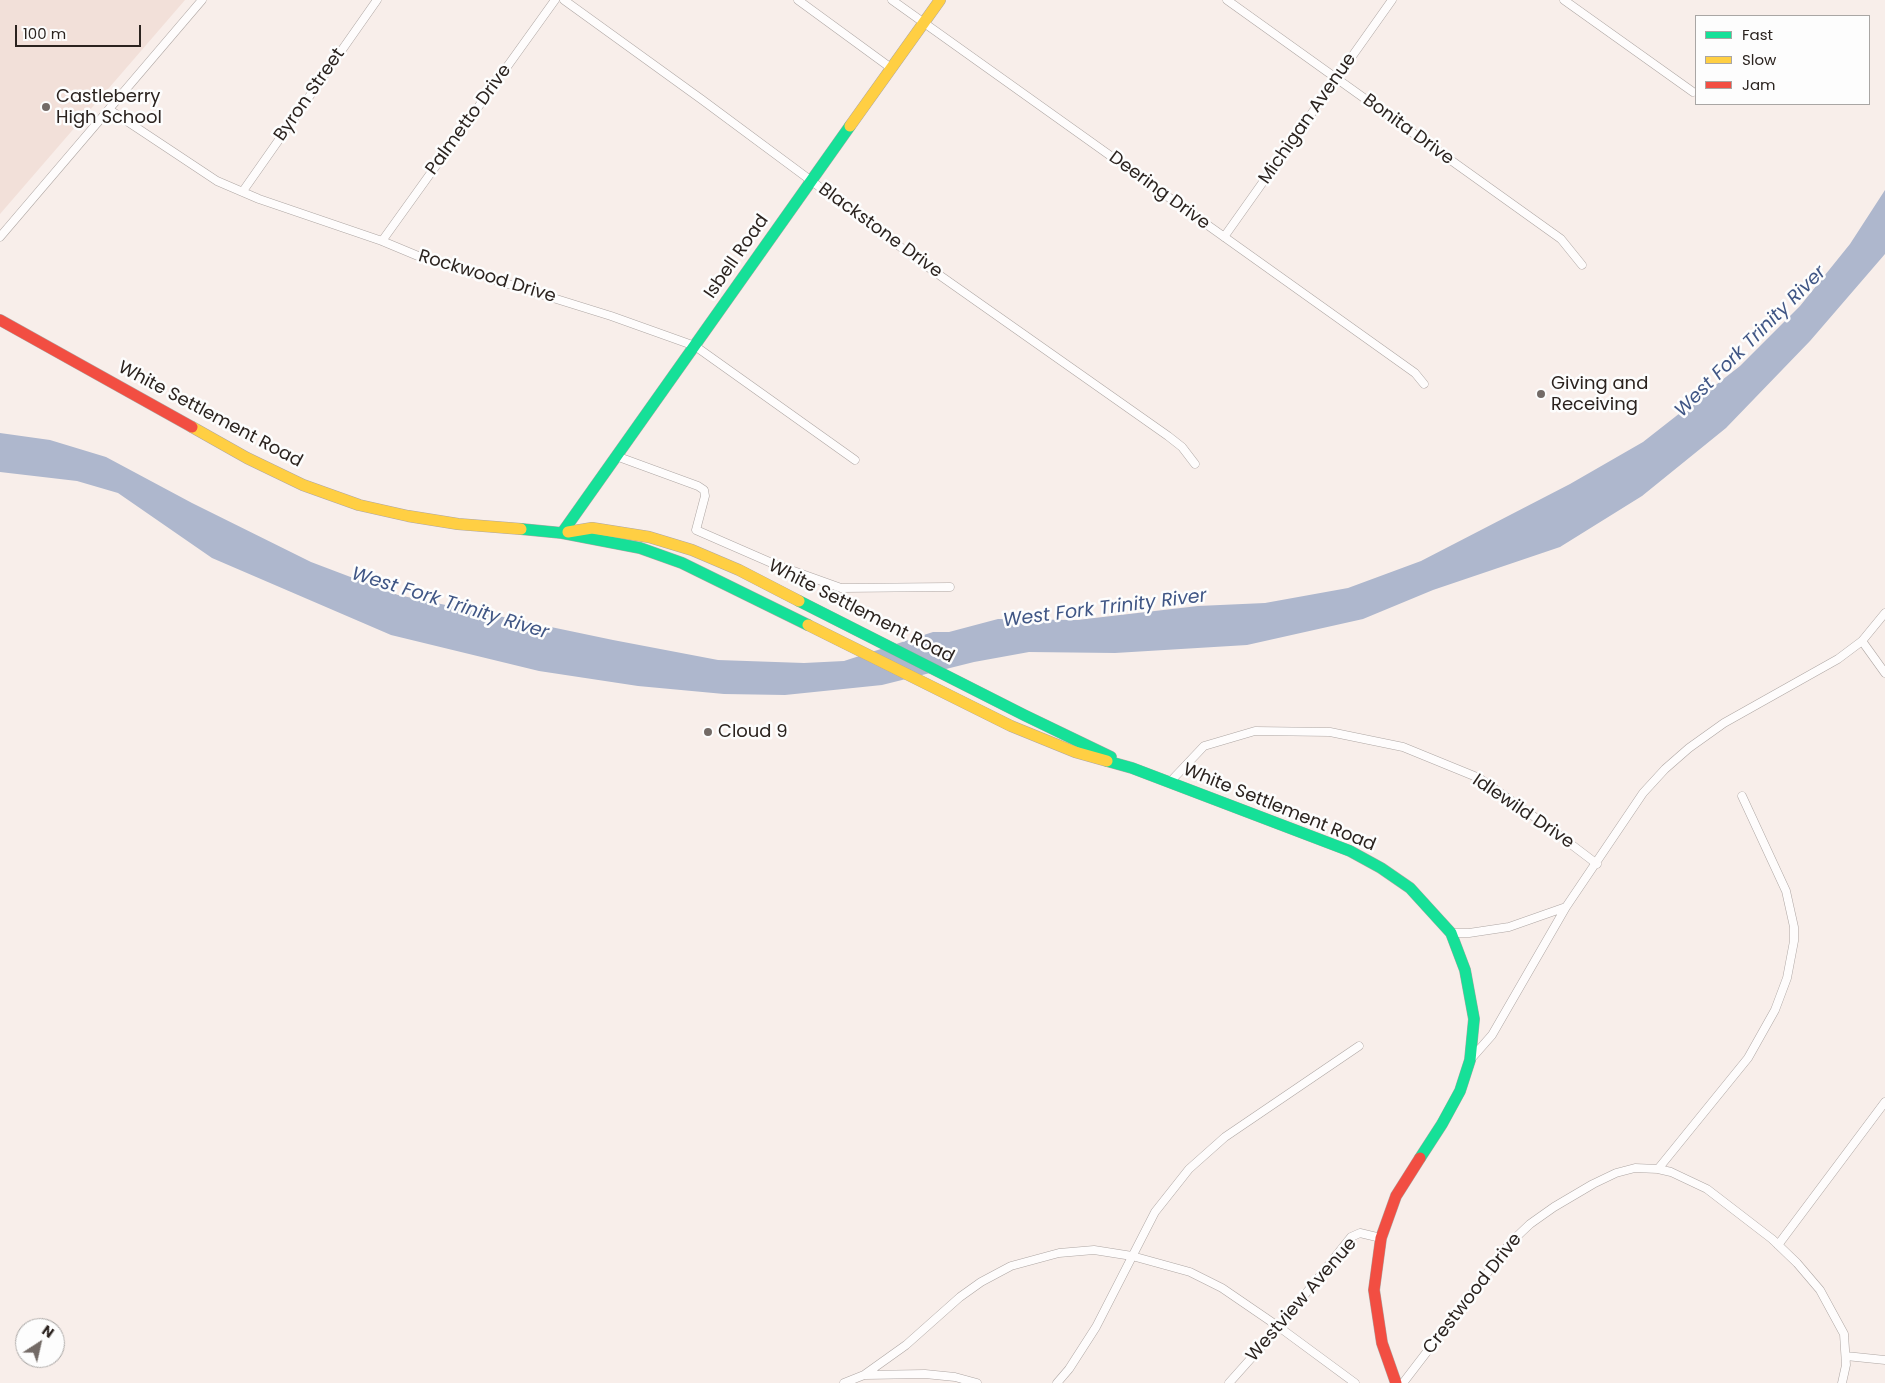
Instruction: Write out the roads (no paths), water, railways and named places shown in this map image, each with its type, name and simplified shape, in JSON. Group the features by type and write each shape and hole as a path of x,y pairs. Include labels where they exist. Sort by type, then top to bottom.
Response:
{"main road":[{"name":"Isbell Road","path":"562,533 940,0"},
{"name":"White Settlement Road","path":"0,320 247,458 303,485 359,504 408,516 458,524 562,533 640,548 682,563 1011,726 1075,752 1132,768 1170,782 1350,852 1381,868 1410,888 1451,933 1465,970 1474,1019 1470,1060 1460,1091 1442,1124 1396,1196 1381,1238 1374,1290 1382,1343 1396,1383"},
{"name":"White Settlement Road","path":"562,533 592,528 649,537 700,553 738,570 1132,768"}],"street":[{"path":"0,237 202,0"},
{"name":"Byron Street","path":"243,191 377,0"},
{"name":"Palmetto Drive","path":"382,240 555,0"},
{"name":"Blackstone Drive","path":"564,0 918,260 1168,436 1182,447 1195,464"},
{"path":"798,0 892,68"},
{"name":"Deering Drive","path":"892,0 1415,373 1424,384"},
{"name":"Bonita Drive","path":"1227,0 1561,239 1582,265"},
{"name":"Michigan Avenue","path":"1224,237 1392,0"},
{"path":"1564,0 1693,92"},
{"name":"Rockwood Drive","path":"110,110 210,177 259,199 382,240 418,256 611,316 694,346 855,460"},
{"path":"616,456 698,486 704,490 705,496 696,530 774,564 841,588 950,587"},
{"path":"1470,1060 1492,1035 1566,907 1597,864 1643,793 1690,748 1724,723 1838,659 1862,641 1885,613"},
{"path":"1862,641 1885,674"},
{"name":"Idlewild Drive","path":"1170,782 1204,746 1255,731 1330,732 1403,747 1479,778 1543,822 1597,864"},
{"path":"1658,1169 1748,1058 1775,1010 1787,978 1794,940 1794,927 1786,891 1742,796"},
{"path":"1451,933 1469,933 1509,927 1566,907"},
{"path":"1058,1383 1096,1327 1155,1212 1189,1169 1225,1137 1359,1046"},
{"path":"1778,1245 1885,1102"},
{"name":"Crestwood Drive","path":"1403,1383 1511,1242 1530,1224 1554,1207 1616,1173 1635,1168 1658,1169 1685,1179 1716,1195 1778,1245 1797,1263 1820,1290 1844,1334 1846,1365 1842,1383"},
{"name":"Westview Avenue","path":"1229,1383 1279,1326 1351,1237 1360,1233 1381,1238"},
{"path":"844,1383 864,1374 906,1345 960,1297 981,1282 1011,1266 1059,1253 1094,1250 1132,1256 1190,1272 1222,1288 1279,1326 1355,1383"},
{"path":"1846,1356 1885,1360"},
{"path":"864,1374 925,1374 955,1377 977,1383"}],"water":[{"path":"1885,190 1885,254 1810,341 1726,428 1642,496 1560,547 1433,590 1363,619 1247,645 1115,653 1029,652 974,662 882,685 785,695 724,694 638,686 539,671 391,635 212,558 118,493 77,481 0,472 0,433 50,440 106,457 192,503 311,562 398,595 718,660 804,663 844,661 933,632 949,632 998,619 1077,620 1198,606 1265,603 1348,588 1421,561 1570,484 1643,442 1740,366 1800,306 1850,244"}],"place":[{"name":"Castleberry High School","path":"46,107"},
{"name":"Giving and Receiving","path":"1541,394"},
{"name":"Cloud 9","path":"708,732"}],"water label":[{"name":"West Fork Trinity River","path":"1751,342"},
{"name":"West Fork Trinity River","path":"450,604"},
{"name":"West Fork Trinity River","path":"1105,609"}]}
